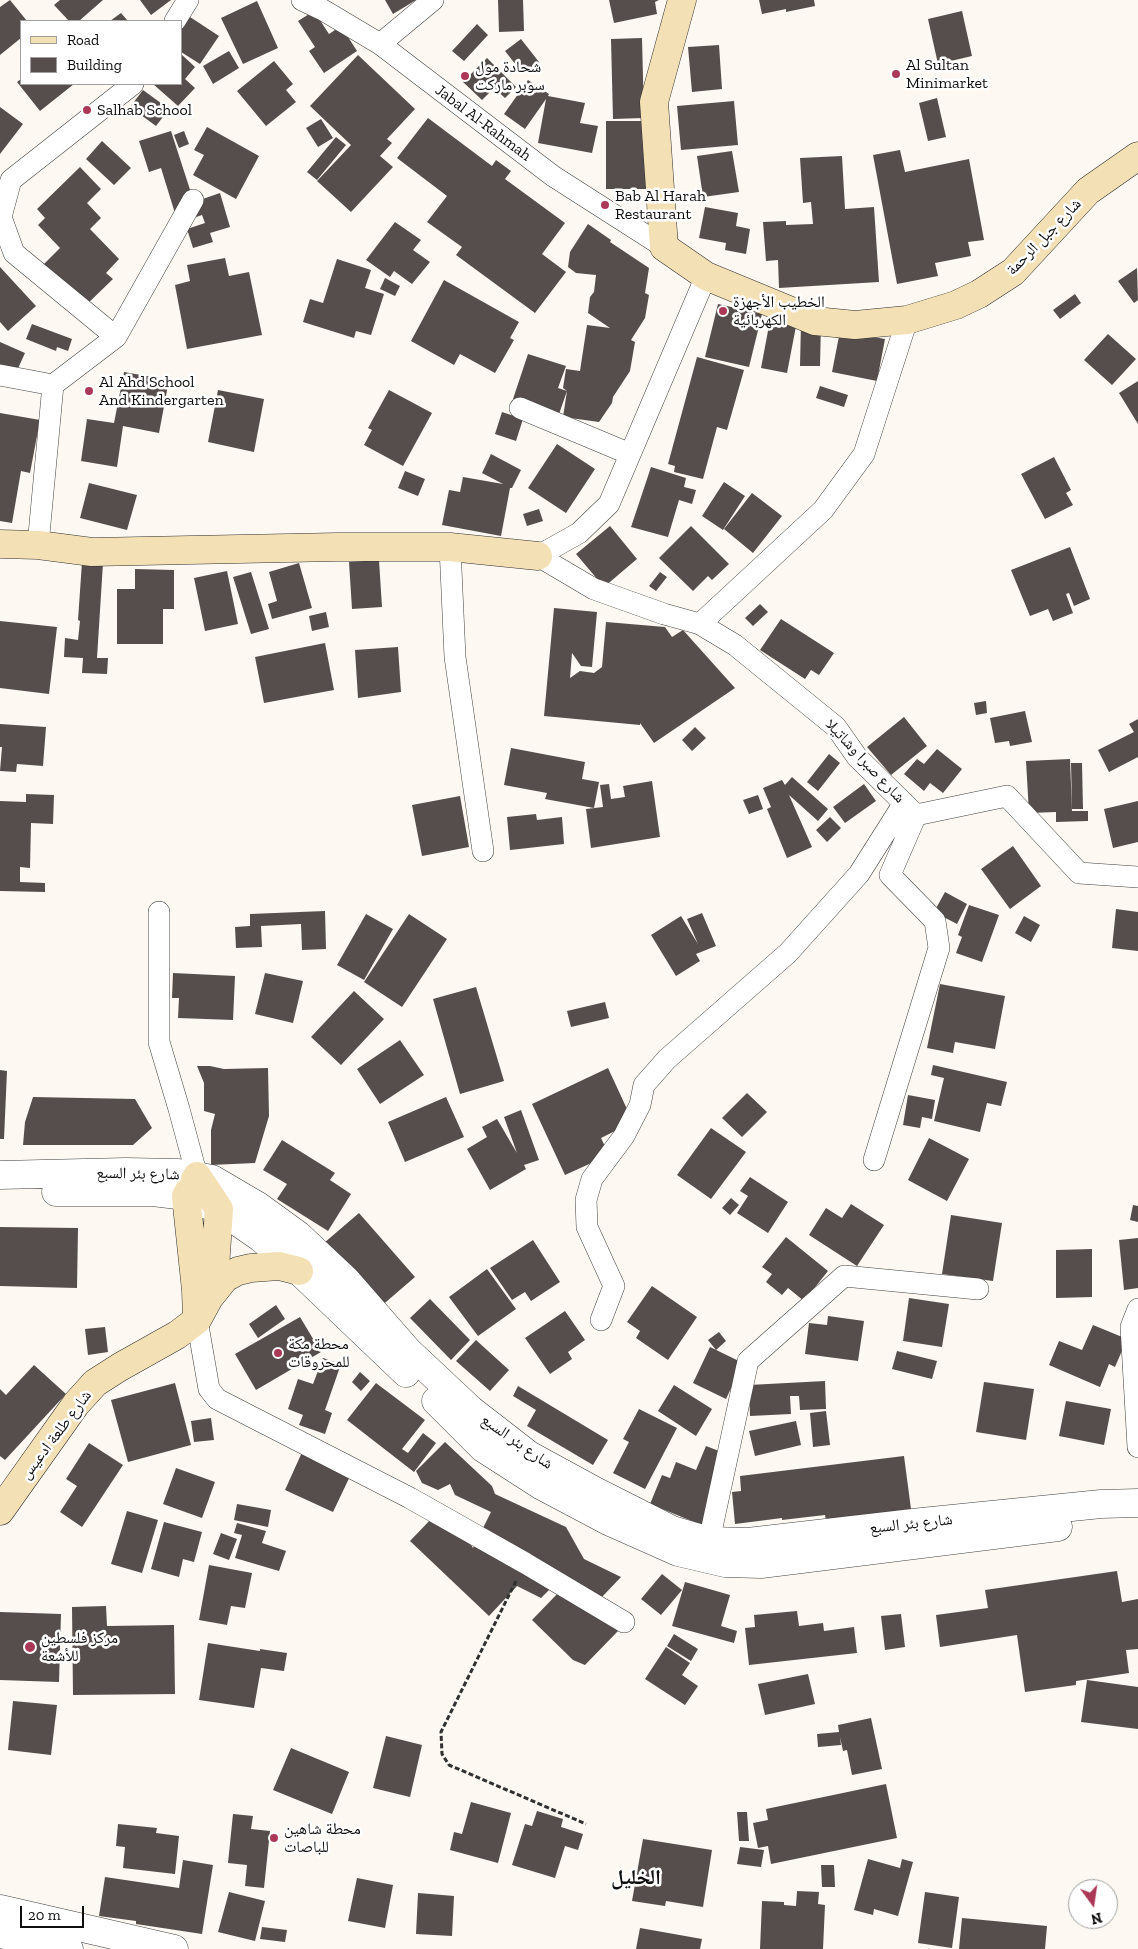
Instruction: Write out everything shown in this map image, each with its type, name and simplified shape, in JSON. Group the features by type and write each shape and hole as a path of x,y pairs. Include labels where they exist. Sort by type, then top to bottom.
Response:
{"main road":[{"path":"664,247 654,102 682,0"},
{"name":"شارع جبل الرحمة","path":"664,247 706,276 815,321 856,325 906,320 956,305 979,294 1013,272 1088,191 1138,156"},
{"path":"0,544 38,545 92,552 337,547 450,547 538,556"},
{"path":"191,1186 218,1210 215,1268 203,1309"},
{"path":"191,1186 196,1290 203,1309"},
{"name":"شارع طلعة ادعيس","path":"0,1511 76,1404 96,1383 120,1367 177,1336 203,1309 225,1278 238,1271 250,1268 279,1266 299,1271"}],"street":[{"path":"176,20 188,0"},
{"name":"Jabal Al-Rahmah","path":"302,0 321,5 380,44 554,176 664,247"},
{"path":"380,44 433,0"},
{"path":"116,338 14,253 1,217 5,175 131,85"},
{"path":"0,375 53,385 116,338 193,200"},
{"path":"538,556 579,533 609,504 706,276"},
{"path":"700,624 823,510 864,454 906,320"},
{"path":"38,545 53,385"},
{"path":"520,408 630,454"},
{"path":"450,547 456,657 483,851"},
{"name":"شارع صبرا وشاتيلا","path":"538,556 594,589 664,614 700,624 741,649 836,727 857,757 910,809 1007,796 1079,873 1138,878"},
{"path":"874,1160 939,948 934,921 890,875 910,809"},
{"path":"601,1320 614,1286 587,1227 586,1200 592,1179 628,1128 640,1105 644,1085 667,1059 788,953 859,874 910,809"},
{"path":"159,912 159,1042 179,1110 191,1186"},
{"name":"شارع بئر السبع","path":"0,1175 178,1172 191,1186"},
{"name":"شارع بئر السبع","path":"0,1192 153,1192 191,1186 212,1179 238,1194 298,1235 346,1280 408,1351 471,1410 529,1455 595,1492 672,1530 709,1541 748,1542 1100,1504 1138,1503"},
{"name":"شارع بئر السبع","path":"218,1210 261,1238 299,1271 483,1448 542,1486 583,1508 678,1552 725,1563 761,1564 1059,1527 1138,1520"},
{"path":"709,1541 748,1361 844,1276 978,1289"},
{"path":"203,1309 209,1389 217,1399 410,1498 624,1622"},
{"path":"1138,1309 1131,1327 1138,1447"},
{"path":"0,1909 174,1949"},
{"path":"0,1934 69,1949"}],"path":[{"path":"525,1563 441,1732 442,1754 449,1765 586,1824"}],"building":[{"path":"10,0 26,20 20,20 20,39 0,55 0,7"},
{"path":"60,0 103,0 80,20 68,20 54,5"},
{"path":"140,0 171,0 151,15"},
{"path":"385,0 416,0 393,14"},
{"path":"498,0 523,0 524,31 499,32"},
{"path":"609,0 659,0 655,2 657,14 614,23"},
{"path":"759,0 814,0 815,6 786,12 786,9 762,14"},
{"path":"257,1 278,48 243,64 221,18"},
{"path":"314,11 329,34 341,26 357,51 324,73 309,51 315,47 298,21"},
{"path":"962,11 972,56 938,64 928,19"},
{"path":"121,13 127,20 111,20"},
{"path":"190,17 219,36 200,64 182,53 182,29"},
{"path":"477,24 488,35 464,61 452,51"},
{"path":"642,38 644,118 613,119 611,39"},
{"path":"521,39 539,62 523,74 505,51"},
{"path":"719,45 722,89 692,92 688,47"},
{"path":"229,51 239,68 213,84 203,66"},
{"path":"182,55 195,67 185,79 195,88 178,106 154,85 182,85"},
{"path":"358,55 415,109 387,139 392,143 380,156 393,167 351,212 317,181 351,145 310,106"},
{"path":"487,58 516,87 505,98 494,88 482,100 463,82"},
{"path":"274,61 293,84 286,90 296,102 266,126 237,91"},
{"path":"20,80 20,85 73,85 40,111 17,82"},
{"path":"528,80 549,94 548,96 585,103 580,123 598,126 592,153 538,143 546,99 525,129 504,114"},
{"path":"143,90 169,109 156,126 130,107"},
{"path":"937,98 946,137 928,141 919,103"},
{"path":"734,101 738,145 681,150 677,106"},
{"path":"0,107 23,124 0,154"},
{"path":"428,118 492,166 496,160 511,171 505,179 565,223 542,254 566,272 535,313 456,255 462,247 427,222 447,196 397,158"},
{"path":"321,119 333,138 318,147 306,128"},
{"path":"606,121 647,121 647,189 606,189"},
{"path":"207,127 259,156 236,199 193,175 204,155 194,150"},
{"path":"171,131 194,202 220,193 230,227 210,233 213,242 193,248 187,229 205,223 202,215 178,223 161,168 149,172 139,141"},
{"path":"184,131 189,144 179,148 174,135"},
{"path":"336,137 346,145 317,180 307,172"},
{"path":"102,141 131,168 114,185 86,159"},
{"path":"900,150 905,172 969,159 984,240 968,242 971,256 935,263 938,276 897,284 873,155"},
{"path":"732,151 739,192 703,197 697,156"},
{"path":"842,156 845,209 874,207 879,282 779,288 778,260 766,261 763,222 786,221 786,225 813,224 811,202 803,203 800,158"},
{"path":"80,167 101,189 87,203 101,218 90,229 119,259 106,273 113,279 81,310 40,268 60,248 38,225 45,218 37,209"},
{"path":"705,207 738,213 736,226 750,229 746,254 725,250 726,243 699,238"},
{"path":"395,222 421,240 413,250 430,262 412,284 394,271 390,277 366,260"},
{"path":"588,224 611,240 610,242 649,268 645,293 649,295 645,318 631,340 635,342 630,371 599,422 563,417 567,391 563,388 566,369 580,371 587,325 610,328 588,313 590,297 594,292 596,275 576,273 568,267 570,252"},
{"path":"225,258 229,276 249,272 262,335 187,349 175,285 190,281 187,265"},
{"path":"337,259 371,270 365,288 384,294 371,335 356,331 354,338 303,322 310,299 323,303"},
{"path":"0,267 36,306 8,331 0,322"},
{"path":"1137,268 1138,300 1134,303 1118,281"},
{"path":"385,278 400,286 395,296 380,289"},
{"path":"444,280 519,322 510,338 514,340 495,373 460,354 454,365 411,341"},
{"path":"1075,294 1081,303 1060,319 1053,310"},
{"path":"718,304 762,314 749,367 705,357"},
{"path":"771,315 797,321 787,373 761,368"},
{"path":"801,323 821,323 820,366 800,366"},
{"path":"32,324 72,339 68,351 57,347 56,351 26,339"},
{"path":"840,331 885,339 877,381 832,372"},
{"path":"1108,334 1136,359 1112,385 1084,360"},
{"path":"0,342 25,353 11,384 0,379"},
{"path":"528,354 566,366 558,388 567,391 559,414 513,399"},
{"path":"697,357 744,370 727,430 717,427 703,479 674,472 675,466 668,464"},
{"path":"124,372 169,380 159,433 123,426 117,467 81,461 87,419 114,423"},
{"path":"1138,381 1138,424 1119,393"},
{"path":"820,386 848,395 844,407 816,398"},
{"path":"218,390 264,399 254,452 208,442"},
{"path":"389,390 432,413 403,466 364,445 372,430 368,428"},
{"path":"502,412 523,419 516,441 495,434"},
{"path":"0,413 40,420 30,473 21,471 12,523 0,521"},
{"path":"557,444 595,469 566,513 528,488"},
{"path":"491,454 521,470 512,488 510,488 501,536 442,525 449,490 460,492 463,477 503,484 482,473"},
{"path":"1054,457 1071,490 1066,493 1073,505 1045,519 1021,474"},
{"path":"651,467 686,478 684,487 696,490 692,504 679,500 668,537 631,527"},
{"path":"405,471 425,479 418,496 398,488"},
{"path":"724,482 745,496 723,530 702,516"},
{"path":"89,483 137,495 127,530 80,518"},
{"path":"752,493 782,516 753,553 724,529"},
{"path":"539,509 543,521 527,526 523,514"},
{"path":"610,526 637,559 604,587 576,554"},
{"path":"691,526 729,564 712,580 708,576 693,591 659,558"},
{"path":"1070,547 1090,599 1074,606 1069,593 1066,594 1073,613 1053,621 1048,609 1030,616 1011,570"},
{"path":"379,560 382,607 352,609 349,562"},
{"path":"82,562 103,563 97,658 108,658 107,674 82,673 83,658 64,657 65,638 78,640"},
{"path":"299,563 312,608 272,619 268,604 277,601 269,572"},
{"path":"135,569 174,570 174,609 163,609 163,644 117,644 117,589 135,589"},
{"path":"227,571 238,624 205,631 194,578"},
{"path":"251,572 269,629 251,634 233,577"},
{"path":"660,572 667,577 656,591 649,586"},
{"path":"760,604 768,612 753,626 745,618"},
{"path":"554,608 597,612 592,667 581,666 572,653 570,678 580,671 594,673 602,667 606,622 665,627 672,637 683,630 735,688 654,743 640,723 640,725 544,716"},
{"path":"326,612 329,627 312,631 309,616"},
{"path":"781,619 834,653 819,675 811,670 805,679 760,650"},
{"path":"0,621 57,627 49,694 0,688"},
{"path":"325,643 334,690 264,703 255,657"},
{"path":"398,647 401,692 358,698 355,650"},
{"path":"986,701 987,713 976,715 974,703"},
{"path":"1025,711 1032,742 1010,746 1009,741 995,743 990,718"},
{"path":"904,717 927,746 891,775 867,747"},
{"path":"1138,719 1138,757 1109,772 1098,750 1134,732 1129,724"},
{"path":"0,724 46,727 43,766 17,764 16,772 0,771 2,747 0,747"},
{"path":"695,727 706,738 692,751 682,740"},
{"path":"511,748 585,762 582,779 599,782 594,808 545,799 547,793 504,785"},
{"path":"937,749 962,769 943,793 930,783 924,791 904,774 917,759 924,764"},
{"path":"829,754 840,763 818,791 807,782"},
{"path":"1070,759 1072,811 1088,811 1088,821 1056,822 1056,812 1029,813 1026,761"},
{"path":"1071,763 1082,763 1083,809 1072,809"},
{"path":"792,777 828,809 818,821 789,795 812,847 787,858 767,809 771,807 763,788 782,780 785,785"},
{"path":"652,781 660,837 591,848 586,809 603,807 600,785 609,784 611,799 625,797 623,786"},
{"path":"864,784 876,801 845,823 833,807"},
{"path":"26,794 54,795 53,824 31,823 30,868 20,867 20,882 45,883 45,892 0,891 0,801 26,802"},
{"path":"758,795 763,809 749,814 743,800"},
{"path":"460,796 469,847 422,856 412,805"},
{"path":"1138,801 1138,842 1113,848 1104,809"},
{"path":"536,814 537,820 562,817 564,844 510,850 507,817"},
{"path":"830,817 841,828 827,842 816,830"},
{"path":"1013,846 1041,886 1010,909 981,869"},
{"path":"945,892 967,904 957,924 934,912"},
{"path":"969,905 999,915 982,962 956,953 962,937 958,935"},
{"path":"1116,909 1138,912 1138,951 1112,948"},
{"path":"325,911 326,949 302,950 301,924 261,926 262,947 236,948 235,927 250,926 250,914"},
{"path":"702,913 716,946 696,954 700,961 676,976 651,935 681,916 698,944 687,919"},
{"path":"366,914 393,929 364,980 337,965"},
{"path":"409,914 447,939 402,1007 364,982"},
{"path":"1024,916 1040,925 1031,942 1015,933"},
{"path":"173,973 235,976 233,1020 178,1018 179,998 172,998"},
{"path":"265,973 303,981 293,1023 255,1014"},
{"path":"940,984 1005,996 995,1049 955,1042 953,1053 927,1048"},
{"path":"476,987 504,1081 460,1094 433,999"},
{"path":"354,991 384,1019 341,1065 311,1037"},
{"path":"605,1002 609,1018 571,1027 567,1011"},
{"path":"400,1040 424,1075 380,1104 357,1069"},
{"path":"933,1065 1007,1082 1001,1106 987,1103 980,1132 934,1121 944,1078 931,1075"},
{"path":"197,1066 224,1069 268,1068 269,1116 255,1163 211,1165 211,1130 215,1114 204,1111 204,1083"},
{"path":"608,1068 633,1122 601,1138 609,1155 565,1175 532,1104"},
{"path":"0,1070 7,1071 4,1139 0,1139"},
{"path":"747,1093 767,1112 742,1137 722,1118"},
{"path":"908,1095 935,1100 932,1119 922,1117 920,1128 903,1125"},
{"path":"33,1097 135,1099 152,1128 133,1145 23,1145 25,1122"},
{"path":"446,1097 464,1137 405,1162 388,1122"},
{"path":"521,1110 539,1160 524,1165 526,1169 490,1190 467,1149 487,1137 482,1127 497,1119 517,1153 504,1117"},
{"path":"711,1128 746,1152 711,1199 677,1175"},
{"path":"929,1138 969,1159 947,1201 908,1180"},
{"path":"282,1140 335,1173 330,1180 351,1194 328,1231 277,1199 287,1184 263,1170"},
{"path":"750,1177 788,1202 768,1233 737,1213 748,1196 740,1191"},
{"path":"731,1198 739,1205 730,1215 722,1208"},
{"path":"851,1204 884,1225 857,1266 809,1235 826,1208 842,1218"},
{"path":"1133,1205 1138,1206 1138,1222 1130,1220"},
{"path":"359,1213 415,1277 379,1308 324,1243"},
{"path":"951,1215 1002,1223 993,1281 942,1274"},
{"path":"0,1227 78,1228 77,1288 0,1286"},
{"path":"786,1237 828,1271 804,1301 788,1288 782,1295 766,1282 772,1274 762,1267"},
{"path":"1138,1238 1138,1288 1124,1290 1119,1240"},
{"path":"533,1240 560,1282 531,1301 525,1292 512,1300 490,1268"},
{"path":"1092,1249 1092,1297 1056,1298 1056,1250"},
{"path":"487,1269 516,1309 478,1336 449,1297"},
{"path":"652,1286 697,1317 668,1360 636,1338 640,1331 627,1322"},
{"path":"909,1298 949,1304 942,1347 903,1341"},
{"path":"430,1299 470,1340 451,1360 410,1318"},
{"path":"276,1305 285,1319 258,1338 249,1324"},
{"path":"565,1311 585,1340 568,1352 572,1359 550,1374 525,1338"},
{"path":"828,1316 864,1321 858,1361 805,1354 809,1323 827,1325"},
{"name":"محطة مكة للمحروقات","path":"300,1317 321,1352 256,1390 235,1354"},
{"path":"1093,1325 1127,1339 1115,1367 1109,1364 1100,1387 1049,1365 1059,1341 1082,1350"},
{"path":"105,1327 108,1352 88,1355 85,1329"},
{"path":"719,1332 726,1341 716,1350 708,1340"},
{"path":"476,1340 509,1370 490,1391 456,1361"},
{"path":"710,1347 743,1363 726,1399 693,1383"},
{"path":"897,1351 937,1361 932,1379 892,1369"},
{"path":"323,1358 341,1364 325,1410 332,1413 325,1434 299,1425 303,1415 288,1409 298,1379 313,1384"},
{"path":"34,1365 66,1394 5,1460 0,1456 0,1389 6,1395"},
{"path":"360,1372 370,1381 361,1391 352,1382"},
{"path":"825,1381 826,1409 800,1410 799,1396 790,1396 791,1414 750,1416 749,1385"},
{"path":"984,1382 1034,1389 1026,1440 976,1432"},
{"path":"175,1383 191,1445 128,1462 111,1400"},
{"path":"376,1383 425,1420 402,1449 408,1453 423,1433 436,1443 414,1472 347,1420"},
{"path":"674,1385 712,1409 696,1436 658,1411"},
{"path":"518,1386 608,1440 593,1465 527,1426 536,1410 513,1396"},
{"path":"1066,1401 1111,1409 1104,1445 1059,1436"},
{"path":"639,1409 677,1428 645,1489 613,1473 629,1442 623,1439"},
{"path":"826,1411 830,1445 813,1447 810,1413"},
{"path":"211,1418 214,1440 194,1442 191,1421"},
{"path":"796,1421 801,1445 755,1456 749,1431"},
{"path":"445,1442 492,1486 495,1494 566,1527 584,1559 621,1577 601,1598 618,1631 585,1665 573,1660 532,1620 560,1591 552,1587 541,1598 517,1586 489,1616 410,1541 432,1518 465,1534 473,1548 491,1512 455,1495 450,1484 438,1490 422,1483 416,1471"},
{"path":"89,1443 123,1465 82,1527 60,1512 77,1486 66,1479"},
{"path":"706,1446 732,1456 704,1526 650,1504 662,1475 670,1478 676,1462 696,1470"},
{"path":"303,1450 352,1472 333,1512 285,1490"},
{"path":"904,1456 911,1509 826,1520 825,1515 735,1524 732,1492 741,1491 740,1476"},
{"path":"176,1468 215,1482 202,1518 163,1504"},
{"path":"237,1504 271,1510 268,1527 234,1520"},
{"path":"127,1511 158,1520 142,1573 111,1564"},
{"path":"164,1522 202,1532 194,1562 183,1559 179,1577 151,1569"},
{"path":"237,1523 266,1531 262,1543 286,1551 279,1571 235,1558 242,1535 234,1533"},
{"path":"221,1533 237,1539 229,1560 213,1554"},
{"path":"209,1565 252,1573 245,1608 231,1606 227,1625 199,1620"},
{"path":"1117,1571 1122,1602 1138,1599 1138,1649 1126,1650 1129,1673 1076,1681 1076,1685 1025,1692 1017,1635 940,1647 936,1615 988,1608 985,1590"},
{"path":"662,1574 682,1590 661,1615 641,1599"},
{"path":"685,1582 730,1595 721,1626 737,1631 734,1643 672,1626"},
{"path":"106,1606 107,1626 174,1625 175,1694 73,1695 72,1607"},
{"path":"797,1611 799,1626 823,1623 824,1631 854,1627 857,1653 749,1665 745,1628 755,1627 754,1615"},
{"name":"مركز فلسطين للأشعة","path":"0,1612 61,1614 59,1682 0,1680"},
{"path":"901,1614 905,1647 885,1650 881,1616"},
{"path":"674,1634 698,1649 691,1661 667,1646"},
{"path":"208,1643 287,1653 284,1671 261,1668 254,1708 199,1700"},
{"path":"666,1647 690,1663 682,1675 698,1686 685,1705 645,1679"},
{"path":"808,1674 815,1704 765,1715 758,1684"},
{"path":"1087,1680 1138,1687 1138,1729 1081,1722"},
{"path":"13,1701 57,1705 51,1755 8,1750"},
{"path":"871,1718 882,1769 852,1775 847,1750 843,1751 840,1737 841,1745 818,1747 817,1734 839,1732 838,1725"},
{"path":"386,1736 422,1745 410,1797 373,1788"},
{"path":"291,1748 349,1772 332,1814 273,1790"},
{"path":"886,1784 897,1838 771,1864 768,1846 758,1848 753,1823 768,1820 766,1809"},
{"path":"471,1802 511,1813 498,1863 450,1850 454,1832 462,1834"},
{"path":"537,1811 563,1819 561,1827 583,1834 578,1850 565,1846 555,1878 512,1865 525,1824 532,1826"},
{"path":"737,1812 747,1812 749,1841 739,1841"},
{"path":"233,1814 253,1816 251,1829 270,1831 264,1888 245,1886 247,1865 228,1863"},
{"path":"118,1824 157,1828 156,1833 179,1836 175,1874 123,1868 125,1847 116,1846"},
{"path":"643,1839 712,1850 703,1907 666,1901 665,1906 632,1901"},
{"path":"740,1847 764,1850 761,1867 737,1864"},
{"path":"868,1859 900,1868 902,1859 913,1862 898,1916 874,1909 873,1915 854,1910"},
{"path":"183,1860 213,1865 202,1934 136,1924 136,1921 99,1916 105,1877 179,1888"},
{"path":"821,1865 834,1865 835,1887 822,1887"},
{"path":"357,1878 393,1885 385,1928 348,1921"},
{"path":"797,1891 819,1892 818,1904 825,1905 823,1949 760,1949 762,1901 784,1902 784,1905 796,1906"},
{"path":"229,1892 265,1901 255,1941 218,1932"},
{"path":"925,1892 959,1897 952,1948 918,1943"},
{"path":"418,1893 454,1896 452,1936 416,1934"},
{"path":"962,1918 1047,1926 1045,1949 959,1949"},
{"path":"262,1927 287,1930 285,1942 260,1939"},
{"path":"640,1928 702,1939 700,1949 636,1949"}],"place":[{"name":"Al Sultan Minimarket","path":"896,74"},
{"name":"شحادة مول سوبر ماركت","path":"465,76"},
{"name":"Salhab School","path":"87,110"},
{"name":"Bab Al Harah Restaurant","path":"605,205"},
{"name":"الخطيب الأجهزة الكهربائية","path":"723,311"},
{"name":"Al Ahd School And Kindergarten","path":"89,391"},
{"name":"محطة مكة للمحروقات","path":"278,1353"},
{"name":"مركز فلسطين للأشعة","path":"30,1647"},
{"name":"محطة شاهين للباصات","path":"274,1838"}],"district":[{"name":"الخليل","path":"636,1878"}]}
